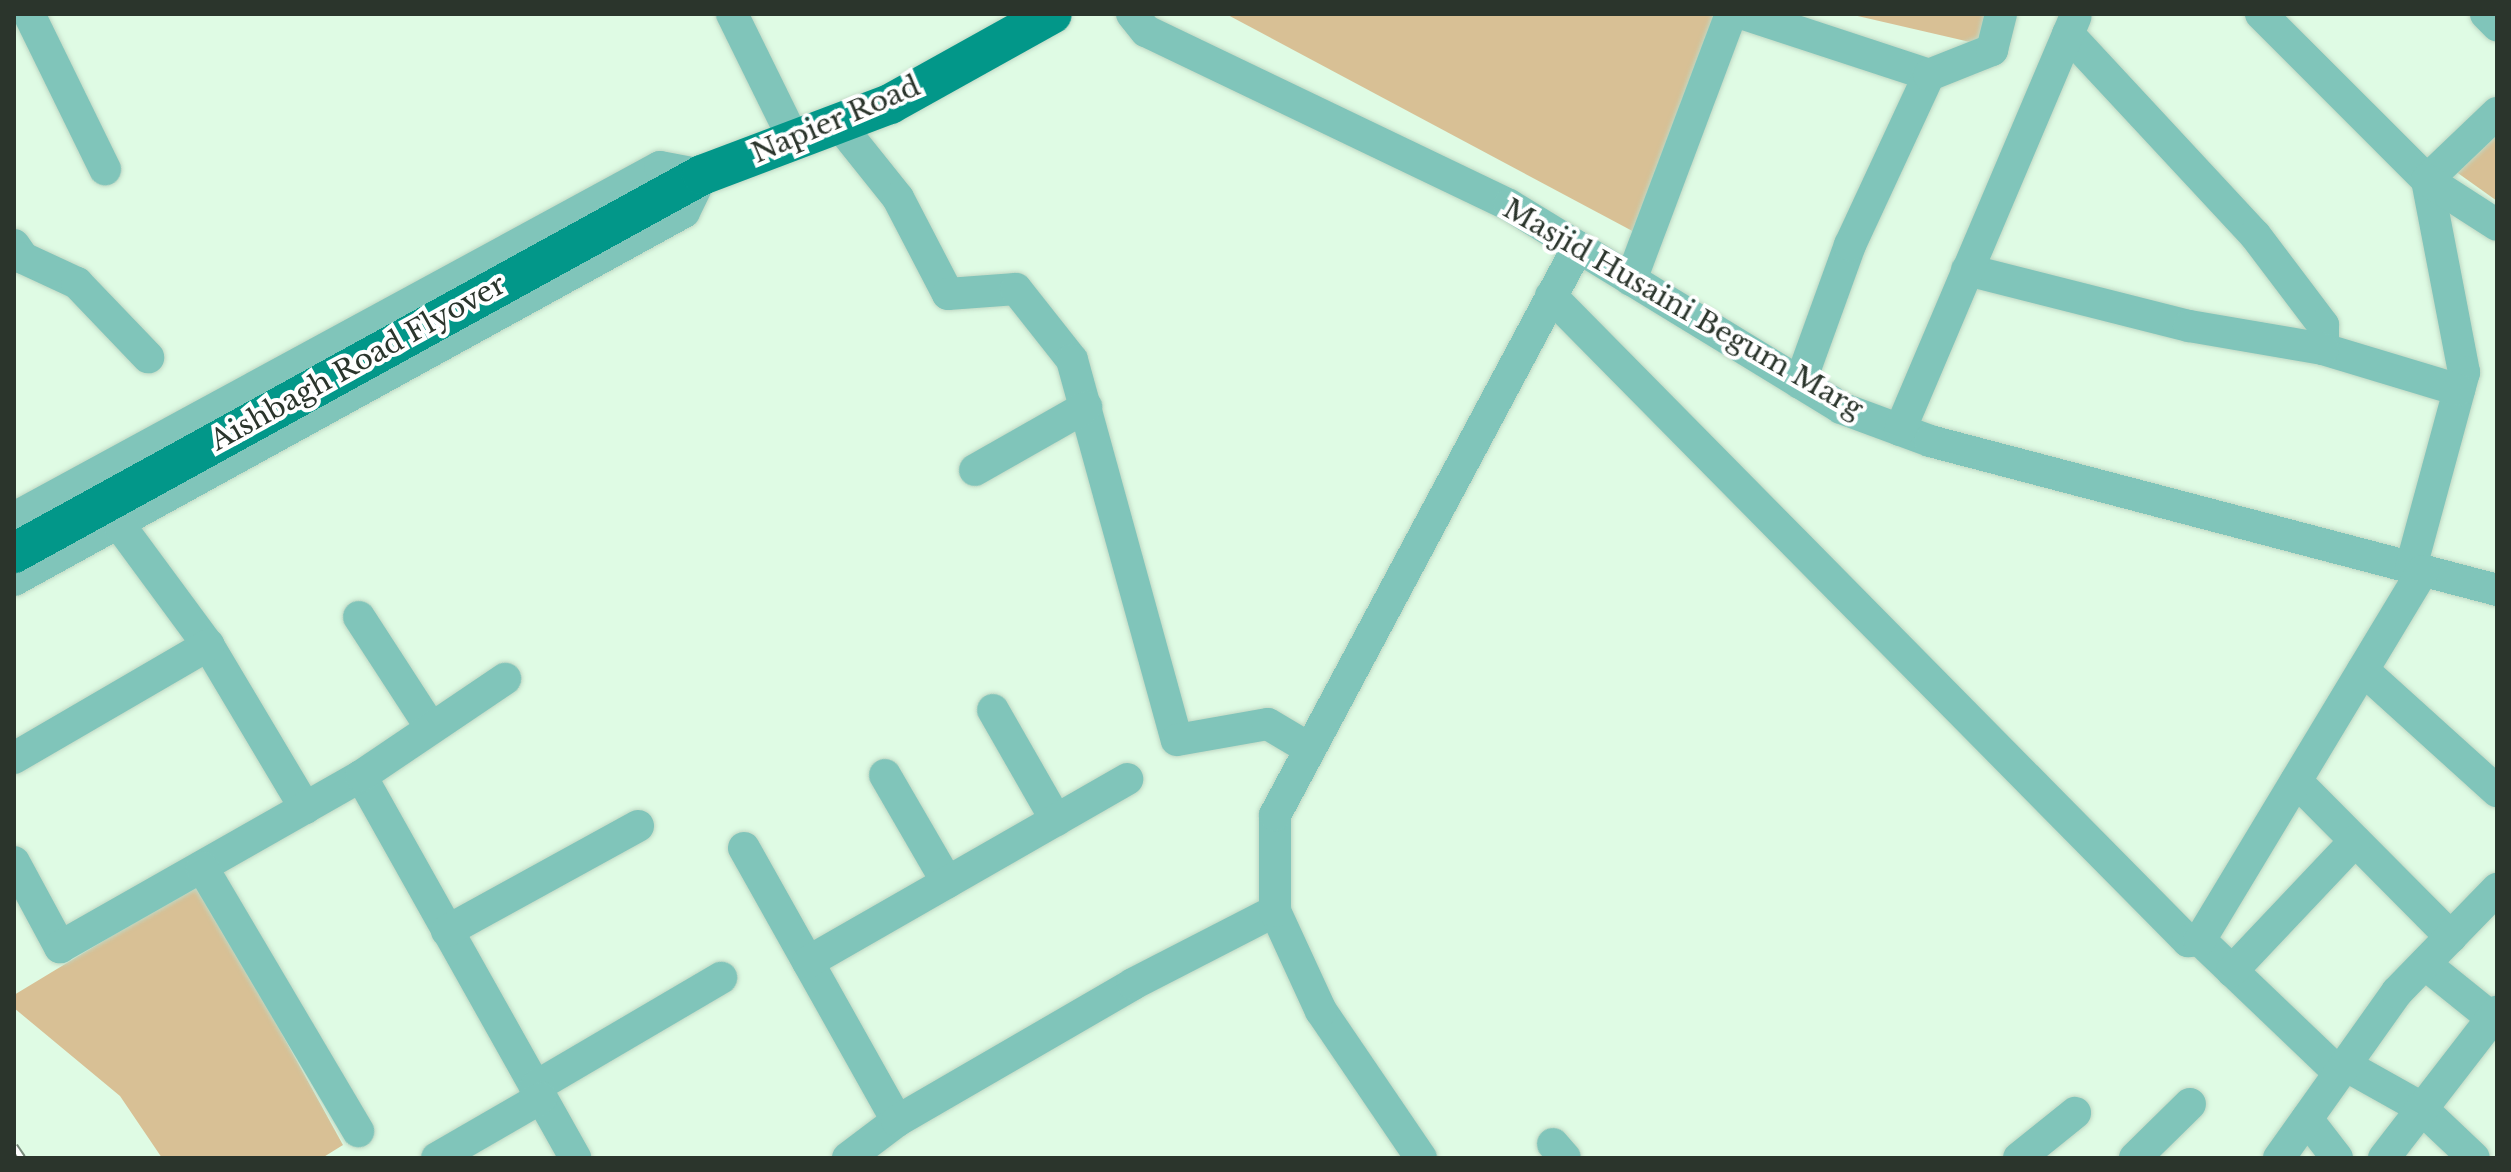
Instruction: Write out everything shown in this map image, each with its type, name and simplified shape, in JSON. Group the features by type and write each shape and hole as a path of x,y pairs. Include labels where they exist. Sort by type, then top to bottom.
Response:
{"main road":[{"name":"Napier Road","path":"702,175 890,104 1052,14"},
{"name":"Aishbagh Road Flyover","path":"14,553 702,175"}],"street":[{"path":"29,14 105,169"},
{"path":"732,14 794,140"},
{"name":"Masjid Husaini Begum Marg","path":"1132,14 1146,31 1495,198 1800,383 1900,430 2497,590"},
{"path":"1631,280 1731,14"},
{"path":"1744,14 1929,75 1992,50 2001,14"},
{"path":"2261,14 2427,180 2497,225"},
{"path":"2486,14 2497,25"},
{"path":"1900,430 2072,24 2255,235 2323,325 2323,349"},
{"path":"1800,383 1850,245 1929,75"},
{"path":"2427,180 2497,113"},
{"path":"838,123 898,198 948,294 1016,289 1072,360 1177,740 1268,724 1310,749"},
{"path":"14,518 660,167 702,175 684,212 14,580"},
{"path":"2200,940 2363,670 2417,569 2464,372 2427,180"},
{"path":"14,245 23,258 77,283 148,357"},
{"path":"1421,1158 1321,1011 1275,911 1275,815 1578,247"},
{"path":"1967,270 2189,326 2323,349 2459,390"},
{"path":"1551,296 2188,941 2200,940 2342,1069 2420,1107 2474,1158"},
{"path":"975,470 1086,407"},
{"path":"118,523 208,645 305,808"},
{"path":"359,617 431,728"},
{"path":"14,758 208,645"},
{"path":"2363,670 2497,791"},
{"path":"14,862 60,947 361,776 505,679"},
{"path":"993,710 1056,820"},
{"path":"885,775 947,882"},
{"path":"361,776 575,1158"},
{"path":"808,962 1127,779"},
{"path":"2296,781 2451,937"},
{"path":"447,931 638,826"},
{"path":"2232,971 2355,841"},
{"path":"744,848 897,1121"},
{"path":"202,867 358,1131"},
{"path":"2279,1158 2342,1069 2425,964 2497,889"},
{"path":"848,1158 897,1121 1133,984 1275,911"},
{"path":"2384,1158 2420,1107 2495,1017 2425,964"},
{"path":"437,1158 721,978"},
{"path":"2135,1158 2190,1104"},
{"path":"2033,1155 2075,1113"},
{"path":"2307,1119 2337,1158"}],"shaded area":[{"path":"1226,14 1726,14 1638,234"},
{"path":"1849,14 1991,14 1983,45"},
{"path":"2497,129 2497,201 2455,171"},
{"path":"199,883 343,1145 322,1158 162,1158 120,1096 14,1008 14,995"}],"railway":[{"path":"14,1146 22,1158"}]}
